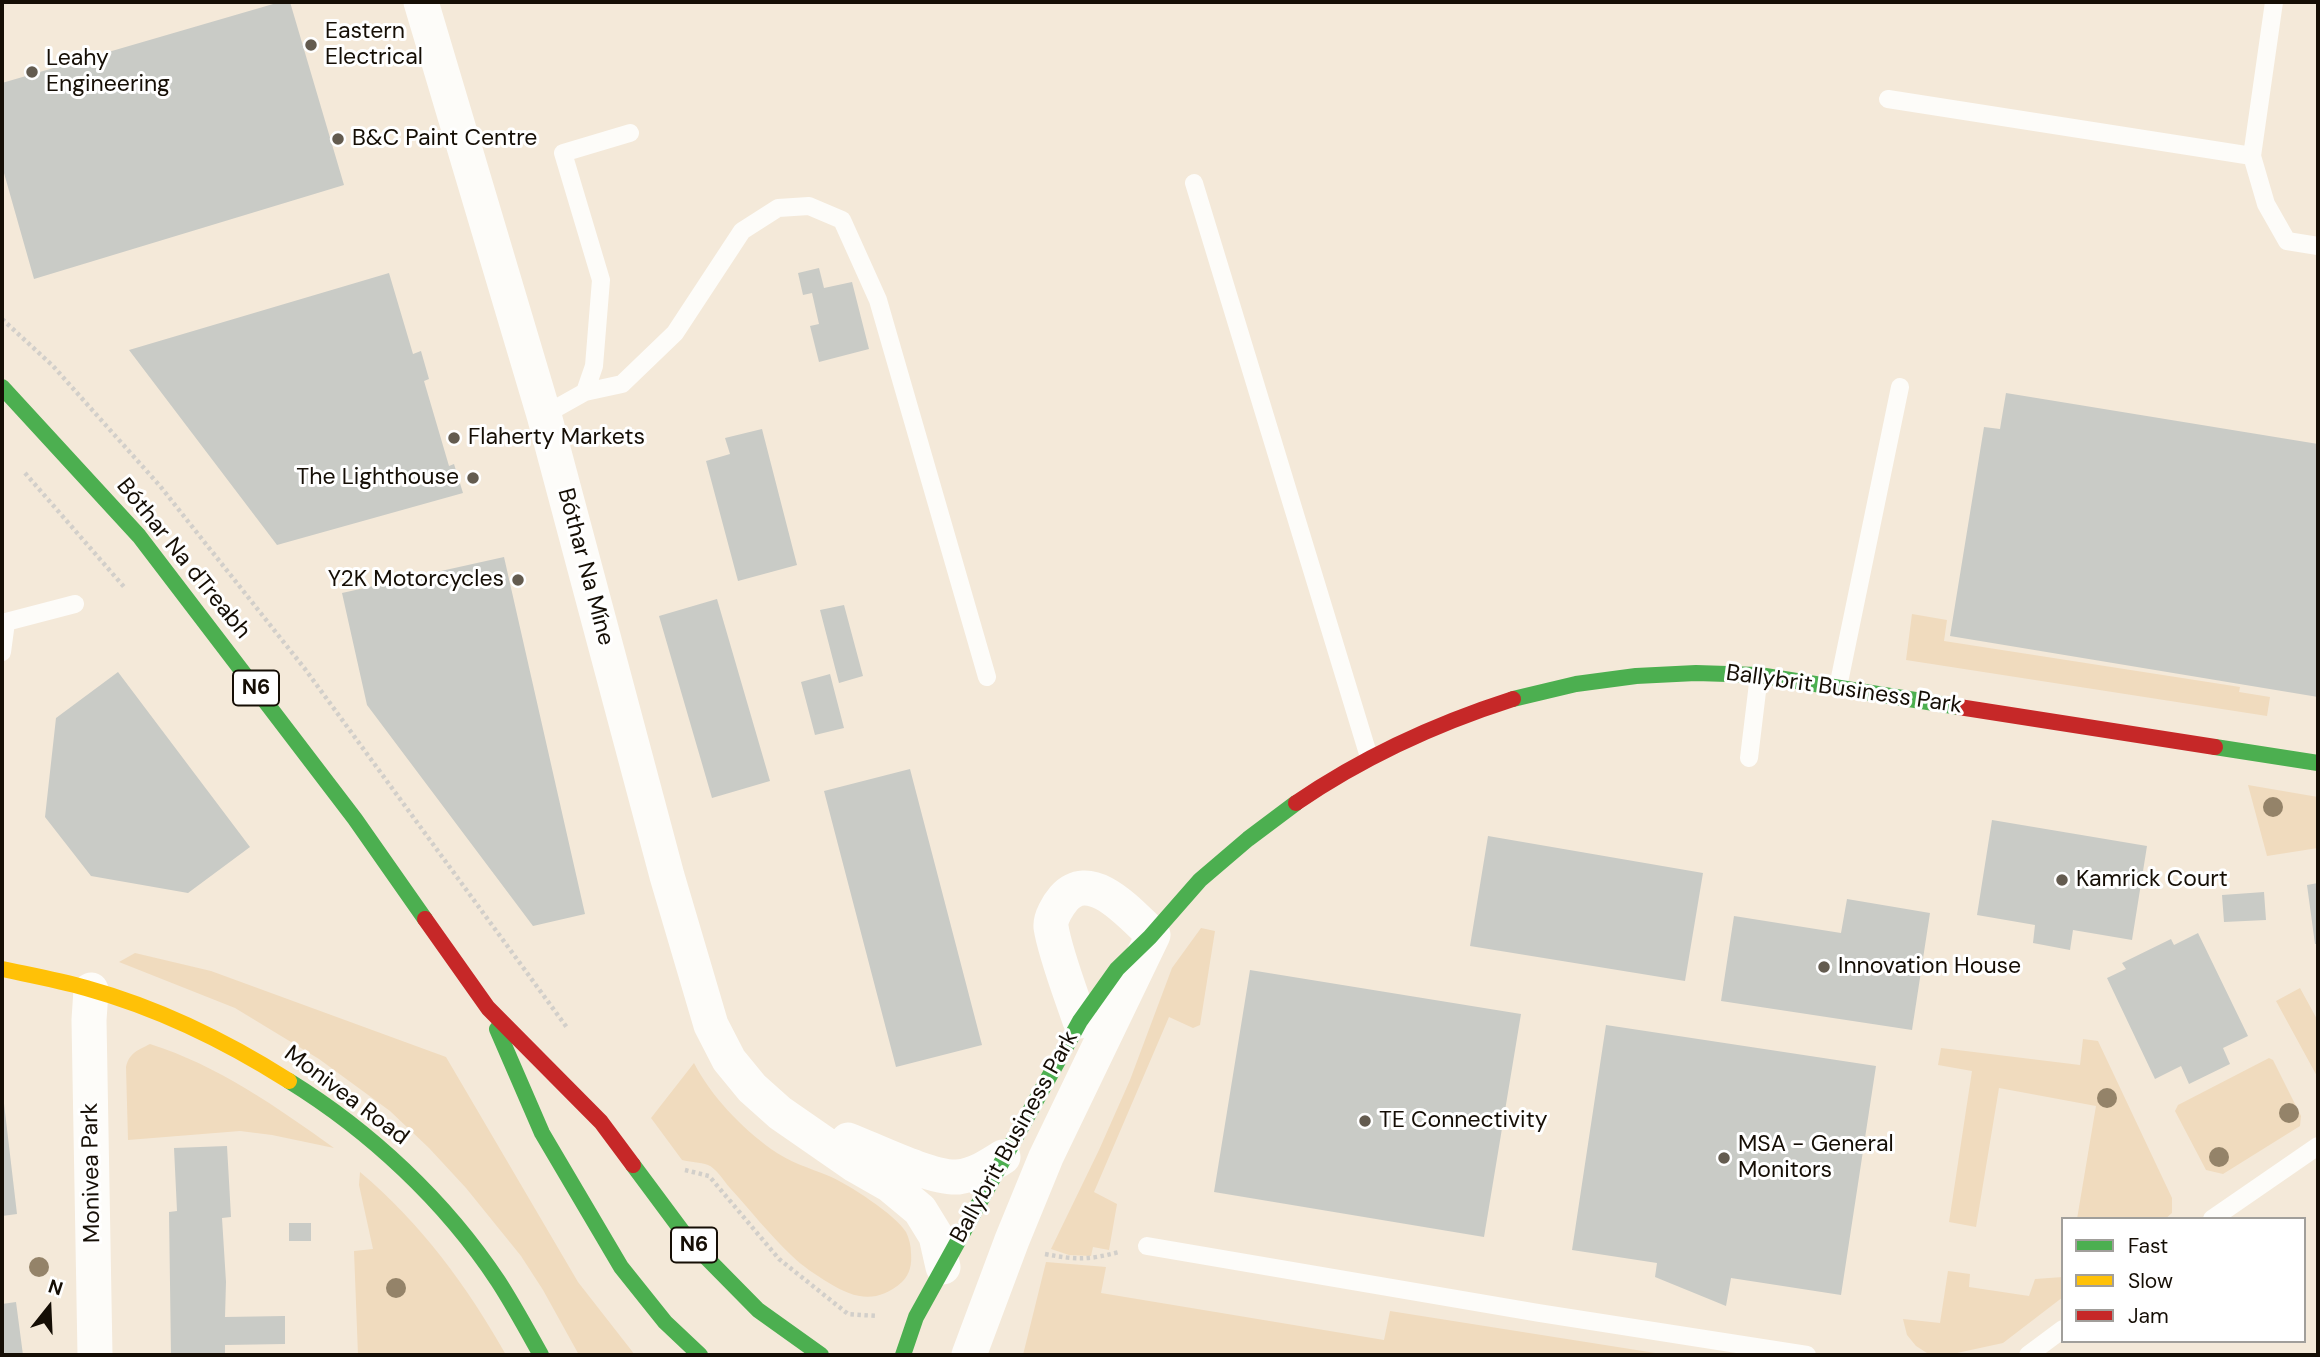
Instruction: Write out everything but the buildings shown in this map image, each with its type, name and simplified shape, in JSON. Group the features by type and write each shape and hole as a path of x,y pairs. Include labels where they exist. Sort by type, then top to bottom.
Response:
{"main road":[{"name":"Bóthar Na dTreabh","path":"2,387 139,536 355,819 488,1008 600,1122 688,1239 758,1310 821,1355"},
{"name":"Ballybrit Business Park","path":"903,1355 916,1317 1003,1157 1080,1021 1118,968 1153,935 1199,881 1259,829 1369,757 1458,717 1508,699 1563,685 1646,674 1714,672 1759,675 2318,763"},
{"name":"Monivea Road","path":"2,969 91,990 157,1011 230,1043 300,1084 372,1140 419,1183 486,1264 526,1325 541,1355"},
{"name":"Bóthar Na dTreabh","path":"488,1008 542,1133 621,1267 665,1322 700,1355"}],"street":[{"name":"Bóthar Na Míne","path":"421,2 544,415 671,889 712,1025 729,1060 752,1088 780,1113 907,1197 930,1223 943,1267"},
{"path":"1080,1021 1050,924 1058,904 1070,891 1090,887 1107,895 1153,935"},
{"name":"Ballybrit Business Park","path":"969,1355 1046,1157 1153,935"},
{"name":"Monivea Park","path":"91,990 89,1020 95,1355"},
{"name":"Bóthar Na Míne","path":"780,1113 931,1173 955,1177 973,1173 1003,1157"}],"lane":[{"path":"2274,2 2252,156 2266,204 2287,241 2318,246"},
{"path":"1888,99 2252,156"},
{"path":"585,392 594,366 601,281 564,153 630,133"},
{"path":"1194,183 1369,757"},
{"path":"544,415 585,392 622,384 675,333 742,232 778,208 809,206 842,220 878,300 987,677"},
{"path":"1838,687 1900,387"},
{"path":"2,652 6,622 75,604"},
{"path":"1749,758 1759,675"},
{"path":"2215,1217 2318,1146"},
{"path":"1147,1246 1807,1355"},
{"path":"2028,1355 2061,1330"}],"path":[{"path":"2,319 52,366 169,497 305,669 570,1032"},
{"path":"19,466 134,598"},
{"path":"674,1167 709,1176 779,1259 848,1314 887,1318"},
{"path":"1043,1253 1066,1258 1091,1259 1147,1246"}],"shaded area":[{"path":"1912,614 1947,620 1944,641 2240,687 2239,692 2270,697 2267,716 1906,660"},
{"path":"2248,785 2318,797 2318,848 2267,856"},
{"path":"1201,928 1215,931 1200,1025 1193,1028 1169,1017 1094,1192 1117,1204 1109,1250 1093,1247 1091,1256 1069,1255 1051,1249 1130,1080 1172,968"},
{"path":"135,953 211,971 446,1057 578,1282 635,1355 579,1355 521,1256 466,1188 390,1111 319,1059 235,1008 119,962"},
{"path":"2300,988 2318,1021 2318,1078 2276,1001"},
{"path":"2083,1039 2098,1041 2172,1198 2172,1213 2167,1217 2077,1217 2096,1106 1999,1088 1976,1227 1949,1222 1972,1071 1938,1065 1941,1048 2080,1065"},
{"path":"150,1044 223,1075 334,1148 240,1131 128,1140 127,1062 138,1050"},
{"path":"2269,1058 2273,1060 2301,1116 2300,1126 2223,1174 2206,1170 2175,1111 2178,1105"},
{"path":"694,1063 718,1099 738,1121 771,1149 848,1186 901,1225 908,1237 911,1257 909,1272 902,1282 884,1294 875,1296 848,1293 809,1270 791,1255 714,1169 705,1164 682,1160 651,1118"},
{"path":"360,1172 423,1234 459,1280 506,1355 358,1355 354,1251 373,1249 359,1185"},
{"path":"1046,1262 1106,1267 1101,1293 1384,1340 1390,1311 1668,1355 1023,1355"},
{"path":"1948,1271 1970,1274 1969,1287 2029,1296 2035,1279 2061,1277 2061,1299 2003,1343 1957,1353 1927,1353 1916,1346 1907,1335 1903,1319 1940,1323"}],"traffic: fast":[{"path":"2,387 139,536 355,819 425,919"},
{"path":"1513,699 1576,684 1636,676 1696,673 1759,675 1959,707"},
{"path":"2215,747 2318,763"},
{"path":"903,1355 916,1317 1080,1021 1117,969 1150,937 1200,880 1296,803"},
{"path":"497,1029 542,1133 621,1267 665,1322 700,1355"},
{"path":"289,1081 377,1145 430,1196 477,1251 498,1281 541,1355"},
{"path":"633,1165 688,1239 758,1310 821,1355"}],"traffic: slow":[{"path":"2,969 76,985 139,1005 216,1039 289,1081"}],"traffic: jam":[{"path":"1296,803 1321,786 1400,743 1513,699"},
{"path":"1959,707 2215,747"},
{"path":"425,919 488,1008 601,1122 633,1165"}],"place":[{"name":"Eastern Electrical","path":"311,45"},
{"name":"Leahy Engineering","path":"32,72"},
{"name":"B&C Paint Centre","path":"338,139"},
{"name":"Flaherty Markets","path":"454,438"},
{"name":"The Lighthouse","path":"473,478"},
{"name":"Y2K Motorcycles","path":"518,580"},
{"name":"Kamrick Court","path":"2062,880"},
{"name":"Innovation House","path":"1824,967"},
{"name":"TE Connectivity","path":"1365,1121"},
{"name":"MSA - General Monitors","path":"1724,1158"}]}
